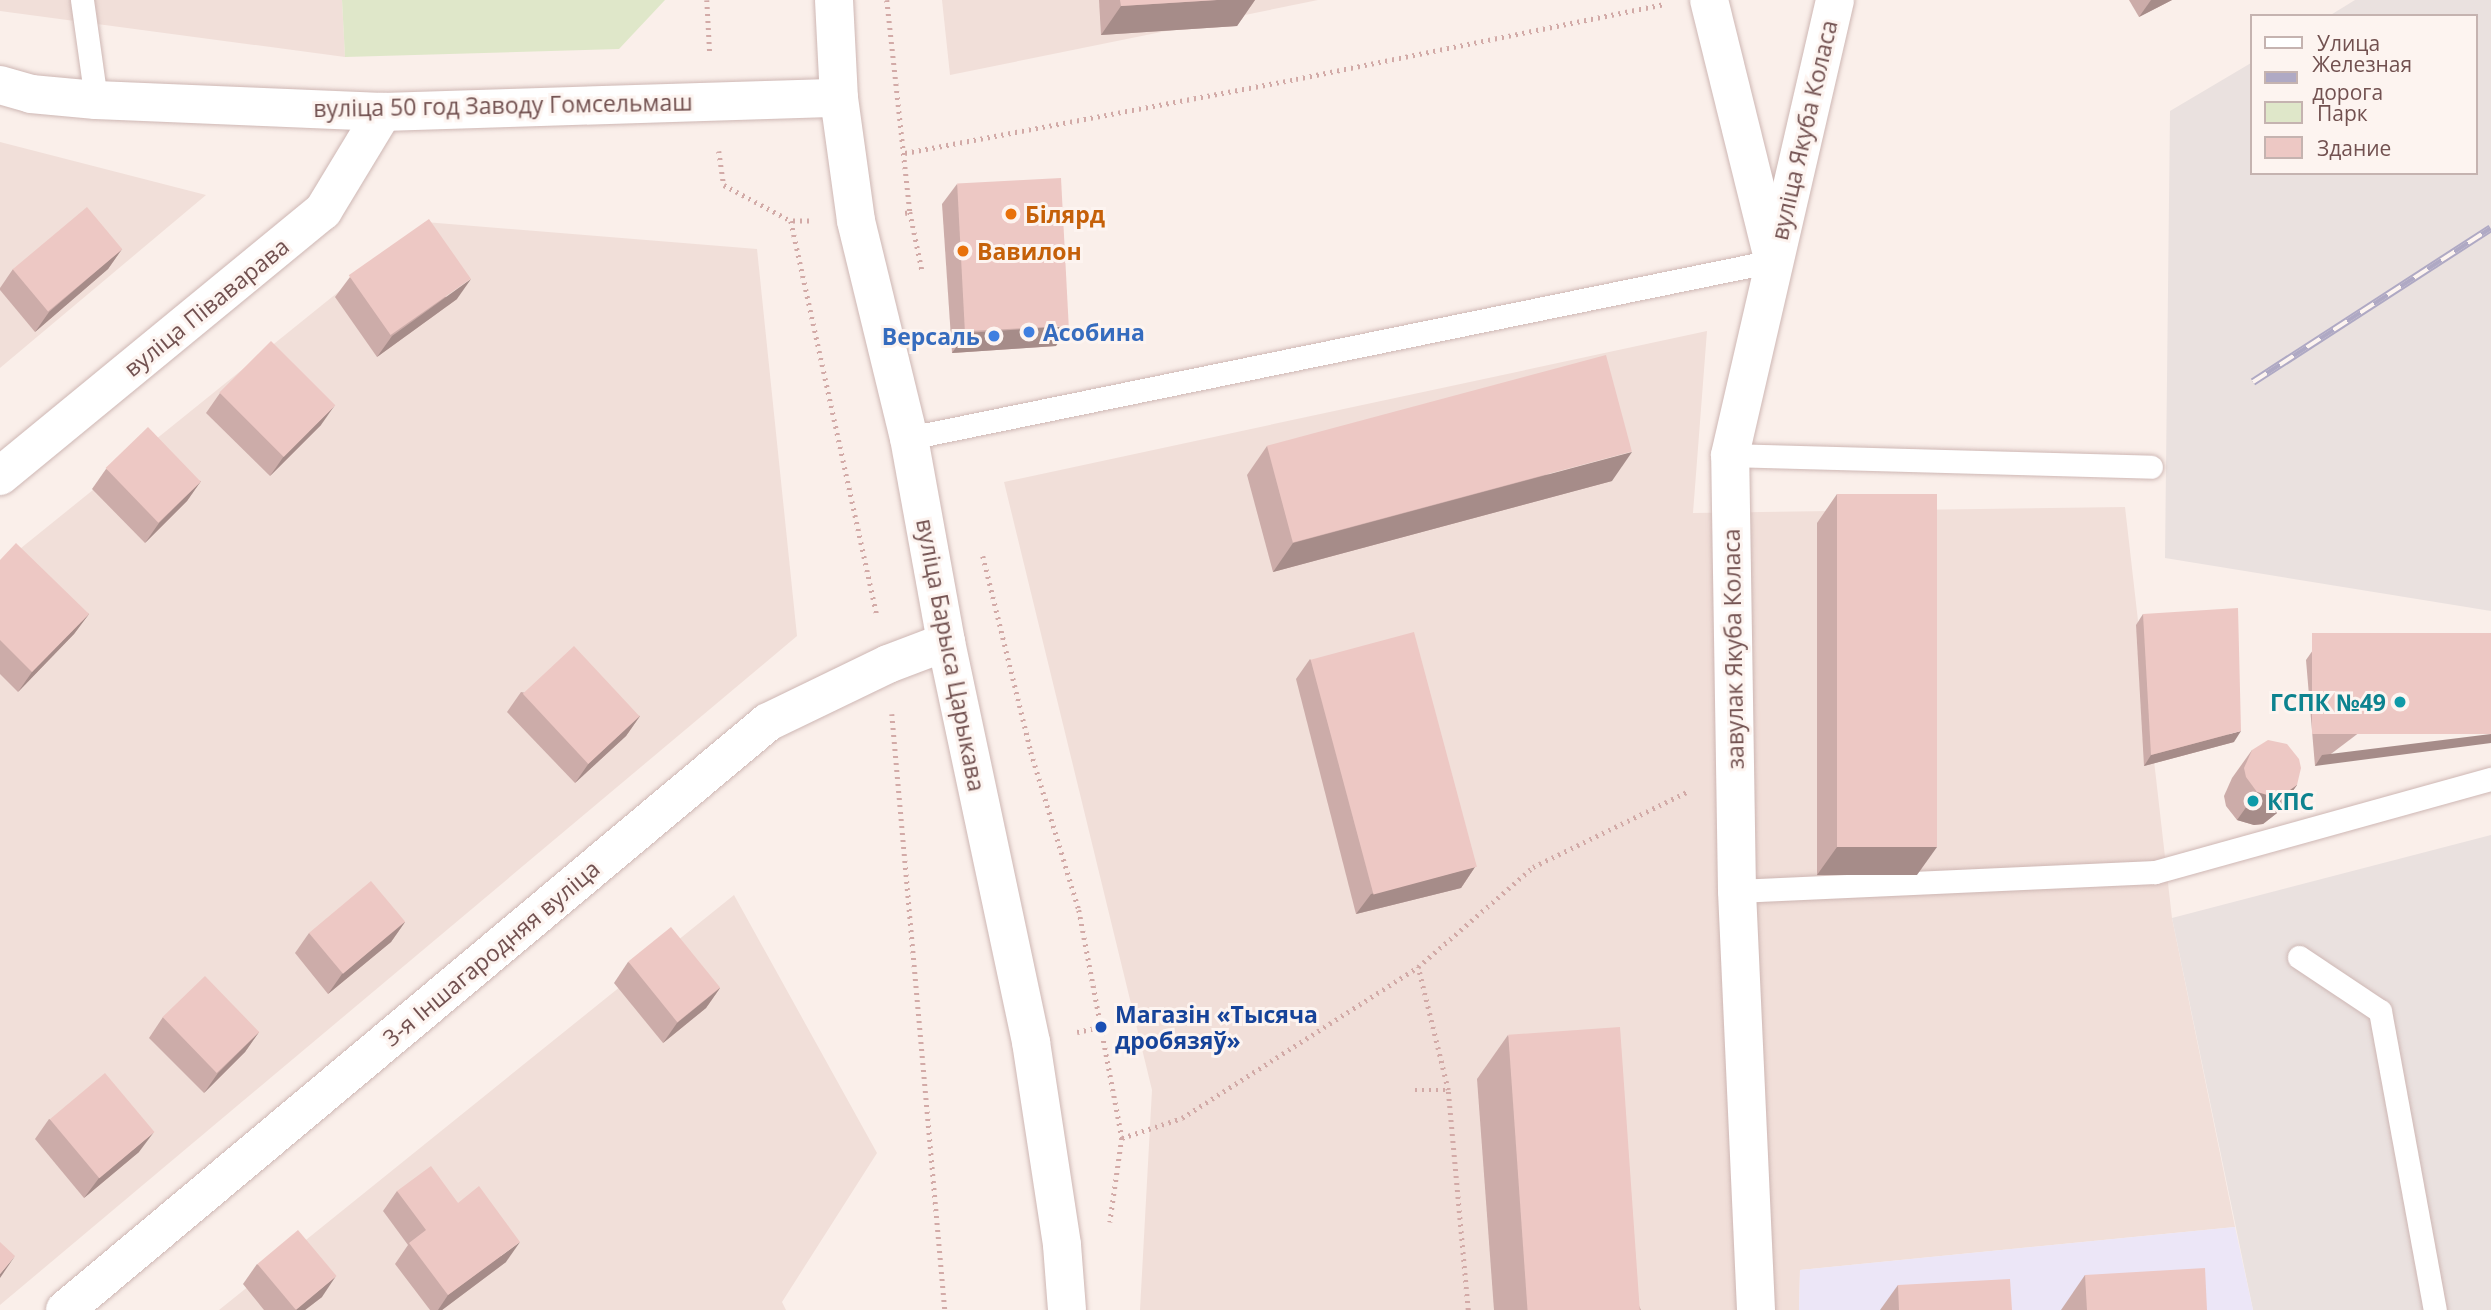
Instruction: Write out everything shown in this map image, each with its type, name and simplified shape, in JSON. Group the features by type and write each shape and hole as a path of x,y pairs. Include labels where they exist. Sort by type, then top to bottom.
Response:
{"street":[{"name":"вуліца Барыса Царыкава","path":"834,0 839,97 856,221 909,438 946,642 1031,1042 1062,1245 1067,1310"},
{"name":"завулак Якуба Коласа","path":"1709,0 1773,261 1730,455 1737,891 1756,1310"},
{"name":"вуліца Якуба Коласа","path":"1773,261 1835,0"},
{"name":"вуліца 50 год Заводу Гомсельмаш","path":"0,85 31,94 96,100 383,112 839,97"},
{"name":"вуліца Піваварава","path":"0,476 323,211 383,112"},
{"name":"3-я Іншагародняя вуліца","path":"65,1310 768,722 888,664 946,642"}],"lane":[{"path":"82,0 96,100"},
{"path":"909,438 1773,261"},
{"path":"1730,455 2151,467"},
{"path":"1737,891 2155,872 2491,779"},
{"path":"2299,957 2380,1011 2435,1310"}],"path":[{"path":"887,0 910,212"},
{"path":"905,153 1296,79 1671,3"},
{"path":"982,552 1031,752 1079,911 1122,1138 1108,1231"},
{"path":"1122,1138 1182,1118 1418,967 1533,867 1695,788"},
{"path":"1418,967 1448,1090 1468,1310"},
{"path":"1415,1090 1448,1090"}],"shaded area":[{"path":"0,0 342,0 345,57 0,11"},
{"path":"942,0 1318,0 950,75"},
{"path":"2355,0 2491,0 2491,611 2165,558 2170,111 2250,64 2250,175 2477,175 2477,14 2332,14"},
{"path":"0,142 206,195 0,368"},
{"path":"425,222 757,249 797,636 0,1305 0,565"},
{"path":"1707,331 1693,513 2125,507 2172,918 2235,1227 1800,1270 1799,1310 1140,1310 1152,1090 1004,482"},
{"path":"2491,835 2491,1310 2253,1310 2172,918"},
{"path":"734,895 877,1153 782,1302 786,1310 219,1310"},
{"path":"2235,1227 2253,1310 1799,1310 1800,1270"}],"green space":[{"path":"342,0 665,0 619,49 345,57"}],"building":[{"path":"1120,0 1217,0 1121,6"},
{"path":"1061,178 1069,326 965,331 957,183"},
{"path":"87,207 122,249 48,311 13,269"},
{"path":"429,219 471,279 391,335 349,275"},
{"path":"271,341 335,405 284,457 219,393"},
{"path":"1606,355 1632,452 1293,542 1267,446"},
{"path":"148,427 201,482 158,523 106,468"},
{"path":"1837,494 1937,494 1937,847 1837,847"},
{"path":"16,543 89,614 32,672 0,640 0,560"},
{"name":"ГСПК №49","path":"2238,608 2241,731 2151,755 2143,614"},
{"path":"1414,632 1477,867 1374,894 1311,660"},
{"name":"ГСПК №49","path":"2312,633 2491,633 2491,734 2312,734"},
{"path":"574,646 639,716 588,764 523,694"},
{"path":"2268,740 2287,744 2299,759 2301,768 2297,785 2283,795 2274,797 2257,792 2246,777 2244,768 2252,750"},
{"path":"371,881 405,922 343,974 309,933"},
{"path":"671,927 720,988 677,1022 628,962"},
{"path":"205,976 259,1032 217,1073 163,1017"},
{"path":"1620,1027 1640,1310 1528,1310 1508,1035"},
{"path":"105,1073 154,1132 99,1178 50,1119"},
{"path":"431,1166 458,1203 479,1186 520,1242 448,1295 409,1243 426,1230 397,1191"},
{"path":"298,1230 337,1276 296,1310 257,1264"},
{"path":"0,1242 15,1256 0,1274"},
{"path":"2205,1268 2207,1310 2087,1310 2085,1275"},
{"path":"2010,1279 2012,1310 1899,1310 1898,1285"}],"railway":[{"path":"2253,382 2491,228"}],"place":[{"name":"Білярд","path":"1011,214"},
{"name":"Вавилон","path":"963,251"},
{"name":"Асобина","path":"1029,332"},
{"name":"Версаль","path":"994,336"},
{"name":"ГСПК №49","path":"2400,702"},
{"name":"КПС","path":"2253,801"},
{"name":"Магазін «Тысяча дробязяў»","path":"1101,1027"}]}
